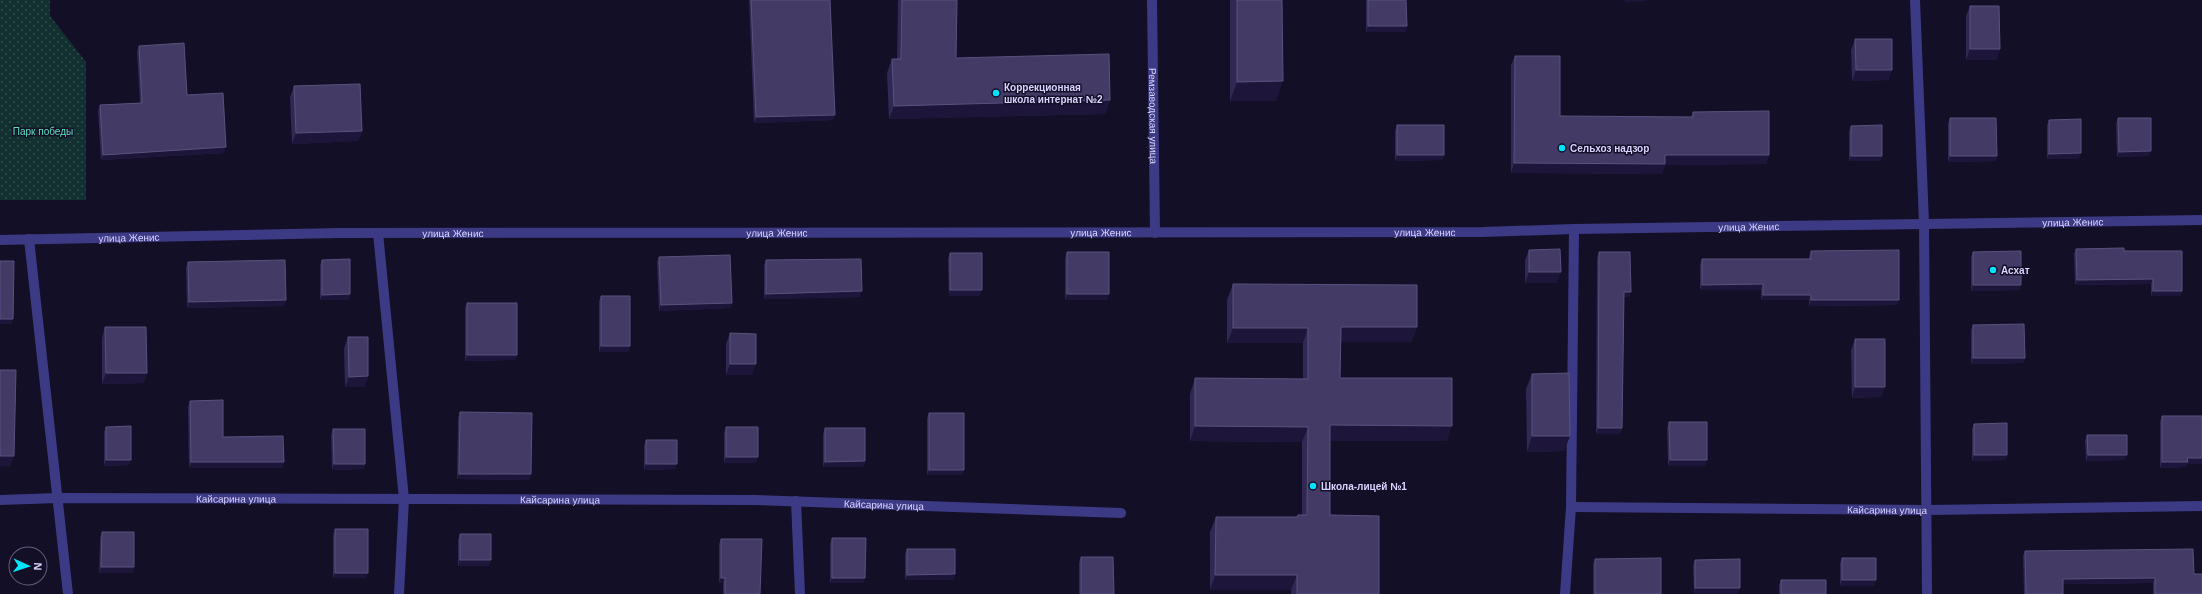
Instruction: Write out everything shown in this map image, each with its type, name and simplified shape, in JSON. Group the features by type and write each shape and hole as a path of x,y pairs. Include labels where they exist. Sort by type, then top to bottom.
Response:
{"street":[{"name":"Ремзаводская улица","path":"1152,0 1155,233"},
{"path":"1915,0 1924,224 1928,510 1927,594"},
{"name":"улица Женис","path":"0,240 378,233 1483,232 1574,228 2202,220"},
{"path":"1565,594 1571,507 1574,228"},
{"path":"378,233 404,499 399,594"},
{"path":"29,239 68,594"},
{"name":"Кайсарина улица","path":"0,500 58,498 796,501 1121,513"},
{"path":"796,501 800,594"},
{"name":"Кайсарина улица","path":"1571,507 1928,510 2202,506"}],"green space":[{"name":"Парк победы","path":"0,0 50,0 50,16 86,62 86,200 0,200"}],"building":[{"path":"751,0 830,0 835,115 756,117"},
{"path":"902,0 957,0 956,58 1109,54 1110,100 894,106 892,59 901,59"},
{"path":"1237,0 1282,0 1283,81 1237,82"},
{"path":"1368,0 1406,0 1407,26 1368,26"},
{"path":"1970,6 1999,6 2000,49 1970,49"},
{"path":"1855,39 1892,39 1892,70 1856,70"},
{"path":"184,43 187,95 223,93 226,147 103,155 100,105 142,103 139,46"},
{"path":"1515,56 1560,56 1560,116 1693,117 1693,112 1769,111 1769,155 1665,155 1665,164 1514,163"},
{"path":"360,84 362,131 296,133 294,86"},
{"path":"1950,118 1996,118 1997,156 1950,156"},
{"path":"2118,118 2151,118 2151,151 2119,152"},
{"path":"2081,119 2081,153 2049,154 2049,120"},
{"path":"1397,125 1444,125 1444,155 1397,155"},
{"path":"1882,125 1882,156 1851,156 1851,126"},
{"path":"2124,248 2124,251 2182,251 2182,291 2153,291 2153,279 2077,280 2076,249"},
{"path":"1560,249 1561,272 1529,272 1529,250"},
{"path":"1899,250 1899,300 1811,300 1811,295 1763,295 1763,284 1702,285 1702,259 1811,259 1811,251"},
{"path":"2021,251 2021,285 1973,285 1973,252"},
{"path":"1067,252 1109,252 1109,294 1067,294"},
{"path":"1599,252 1630,252 1631,292 1624,292 1622,428 1598,428"},
{"path":"950,253 982,253 982,290 950,290"},
{"path":"730,255 732,303 661,305 659,257"},
{"path":"350,259 350,294 322,295 322,260"},
{"path":"861,259 862,291 766,294 766,260"},
{"path":"285,260 286,300 189,302 188,262"},
{"path":"0,261 14,261 13,319 0,319"},
{"name":"Школа-лицей №1","path":"1233,284 1417,285 1417,327 1341,327 1340,378 1452,378 1452,426 1330,425 1330,515 1379,516 1379,594 1297,594 1297,575 1215,575 1216,517 1297,517 1298,515 1307,515 1308,427 1195,426 1195,378 1308,379 1308,328 1233,328"},
{"path":"601,296 630,296 630,346 601,346"},
{"path":"467,303 517,303 517,355 467,355"},
{"path":"2024,324 2025,358 1973,358 1973,325"},
{"path":"105,327 146,327 147,373 106,373"},
{"path":"730,333 756,334 756,364 730,364"},
{"path":"348,337 368,337 368,376 349,377"},
{"path":"1855,339 1885,339 1885,387 1855,387"},
{"path":"0,370 16,370 14,456 0,456"},
{"path":"1569,373 1570,436 1532,436 1532,374"},
{"path":"223,400 223,437 283,436 284,462 191,462 190,401"},
{"path":"460,412 532,413 531,474 459,474"},
{"path":"929,413 964,413 964,470 929,470"},
{"path":"2162,416 2202,416 2202,458 2187,458 2188,462 2162,462"},
{"path":"1669,422 1707,422 1707,460 1670,460"},
{"path":"2007,423 2007,455 1974,455 1974,424"},
{"path":"131,426 131,460 106,460 106,427"},
{"path":"726,427 758,427 758,457 726,457"},
{"path":"825,428 865,428 865,461 825,462"},
{"path":"333,429 365,429 365,464 334,464"},
{"path":"2087,435 2127,435 2127,455 2088,455"},
{"path":"646,440 677,440 677,464 646,464"},
{"path":"335,529 368,529 368,573 335,573"},
{"path":"102,532 134,532 134,567 101,567"},
{"path":"460,534 491,534 491,560 460,560"},
{"path":"832,538 866,538 865,578 832,578"},
{"path":"721,539 762,539 760,594 725,594 725,578 721,578"},
{"path":"907,549 955,549 955,574 907,575"},
{"path":"2193,549 2194,574 2202,574 2202,594 2155,594 2155,578 2063,579 2063,594 2026,594 2025,551"},
{"path":"1081,557 1113,557 1114,594 1081,594"},
{"path":"1661,558 1661,594 1595,594 1595,559"},
{"path":"1842,558 1876,558 1876,580 1842,580"},
{"path":"1740,559 1740,588 1695,588 1695,560"},
{"path":"1781,580 1826,580 1826,594 1781,594"}],"place":[{"name":"Коррекционная школа интернат №2","path":"996,93"},
{"name":"Сельхоз надзор","path":"1562,148"},
{"name":"Асхат","path":"1993,270"},
{"name":"Школа-лицей №1","path":"1313,486"}]}
